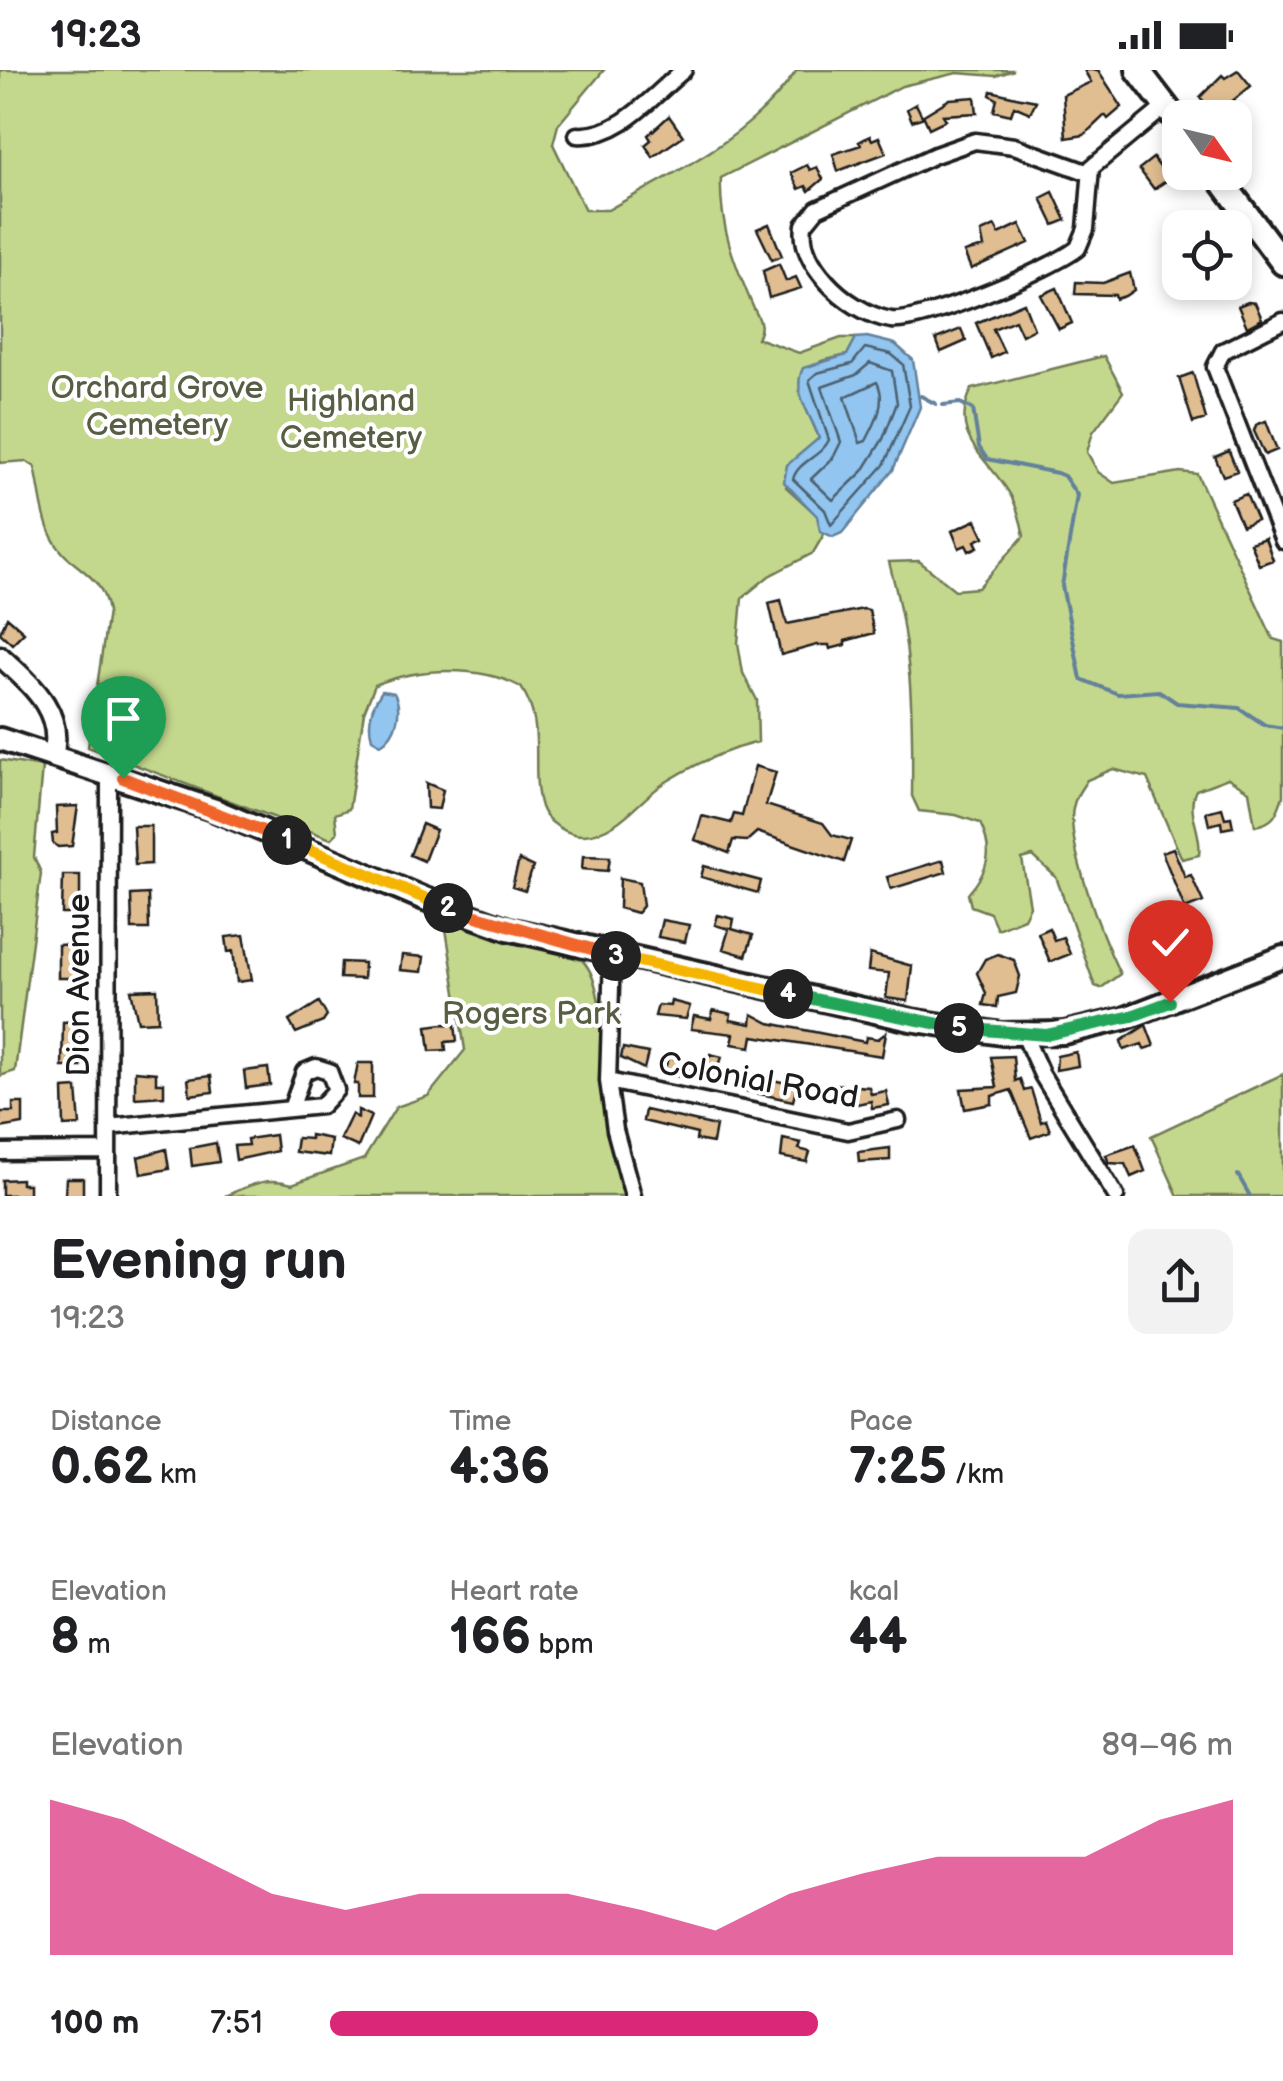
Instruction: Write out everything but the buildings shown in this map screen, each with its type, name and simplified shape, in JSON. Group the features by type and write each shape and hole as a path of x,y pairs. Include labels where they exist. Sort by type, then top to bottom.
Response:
{"main road":[{"path":"1138,70 1162,102"},
{"path":"1228,190 1283,263"},
{"path":"0,739 216,810 462,914 612,955 910,1020 1024,1036 1101,1026 1283,957"}],"street":[{"path":"577,135 596,135 621,123 684,70"},
{"path":"1089,173 1013,146 976,141 825,205 806,221 804,245 829,284 869,312 906,320 964,300 1078,248 1086,229 1089,173 1098,160 1162,122"},
{"path":"1283,321 1223,351 1215,368 1283,541"},
{"path":"0,656 50,710 57,734 53,756"},
{"name":"Dion Avenue","path":"108,774 108,1196"},
{"path":"612,955 608,1081 615,1130 633,1196"},
{"path":"1024,1036 1042,1075 1116,1196"},
{"name":"Colonial Road","path":"608,1081 848,1131 898,1120"},
{"path":"108,1127 292,1109"},
{"path":"0,1152 108,1151"}],"green space":[{"path":"0,70 604,70 558,125 553,144 585,210 608,210 735,134 779,94 797,70 1014,70 996,76 957,73 902,86 721,178 726,229 759,320 757,338 799,353 841,338 856,338 847,355 821,361 799,390 819,438 800,457 786,487 818,516 824,534 813,553 769,576 742,598 738,643 743,673 757,700 758,742 722,753 677,775 608,828 578,835 553,823 541,807 536,732 521,687 468,672 429,672 392,679 375,685 364,712 349,809 335,814 337,833 331,839 88,747 108,612 105,598 92,578 67,557 52,537 35,467 26,461 0,463"},
{"path":"1104,356 1123,392 1093,432 1087,452 1098,472 1114,483 1180,472 1197,474 1273,639 1283,642 1283,796 1271,820 1255,826 1249,791 1228,778 1196,790 1192,806 1199,855 1182,859 1147,778 1113,769 1087,780 1073,808 1075,844 1096,916 1120,974 1101,988 1095,986 1056,877 1033,856 1022,859 1030,906 1024,918 997,929 990,913 971,906 968,894 981,877 987,860 987,843 980,823 956,815 919,811 912,796 907,650 889,562 919,561 955,590 978,588 1024,536 1011,496 967,433 964,420 972,389"},
{"path":"0,760 42,767 34,857 41,873 15,1071 0,1076"},
{"name":"Rogers Park","path":"451,922 582,960 591,974 601,1016 608,1133 638,1196 225,1196 266,1181 292,1184 364,1159 396,1107 428,1096 465,1050 446,929"},
{"path":"1283,1074 1283,1196 1178,1196 1151,1136"}],"water":[{"path":"856,338 895,344 913,360 920,407 893,470 842,533 833,537 820,531 817,516 784,482 787,465 819,438 801,395 800,377 803,368 847,355"},
{"path":"382,691 394,693 398,714 395,728 381,744 372,739 370,720"}],"waterway":[{"path":"921,396 936,404"},
{"path":"943,405 960,403 973,409 979,447 987,459 1057,473 1064,476 1077,495 1062,586 1081,679 1118,694 1159,691 1177,703 1239,708 1265,725 1283,728"},
{"path":"1238,1175 1250,1196"}],"route":[{"path":"123,778 216,810 422,898 508,929 803,998 910,1020 1024,1036 1064,1034 1101,1026 1170,1002"}],"park label":[{"name":"Orchard Grove Cemetery","path":"157,406"},
{"name":"Highland Cemetery","path":"351,420"}]}
